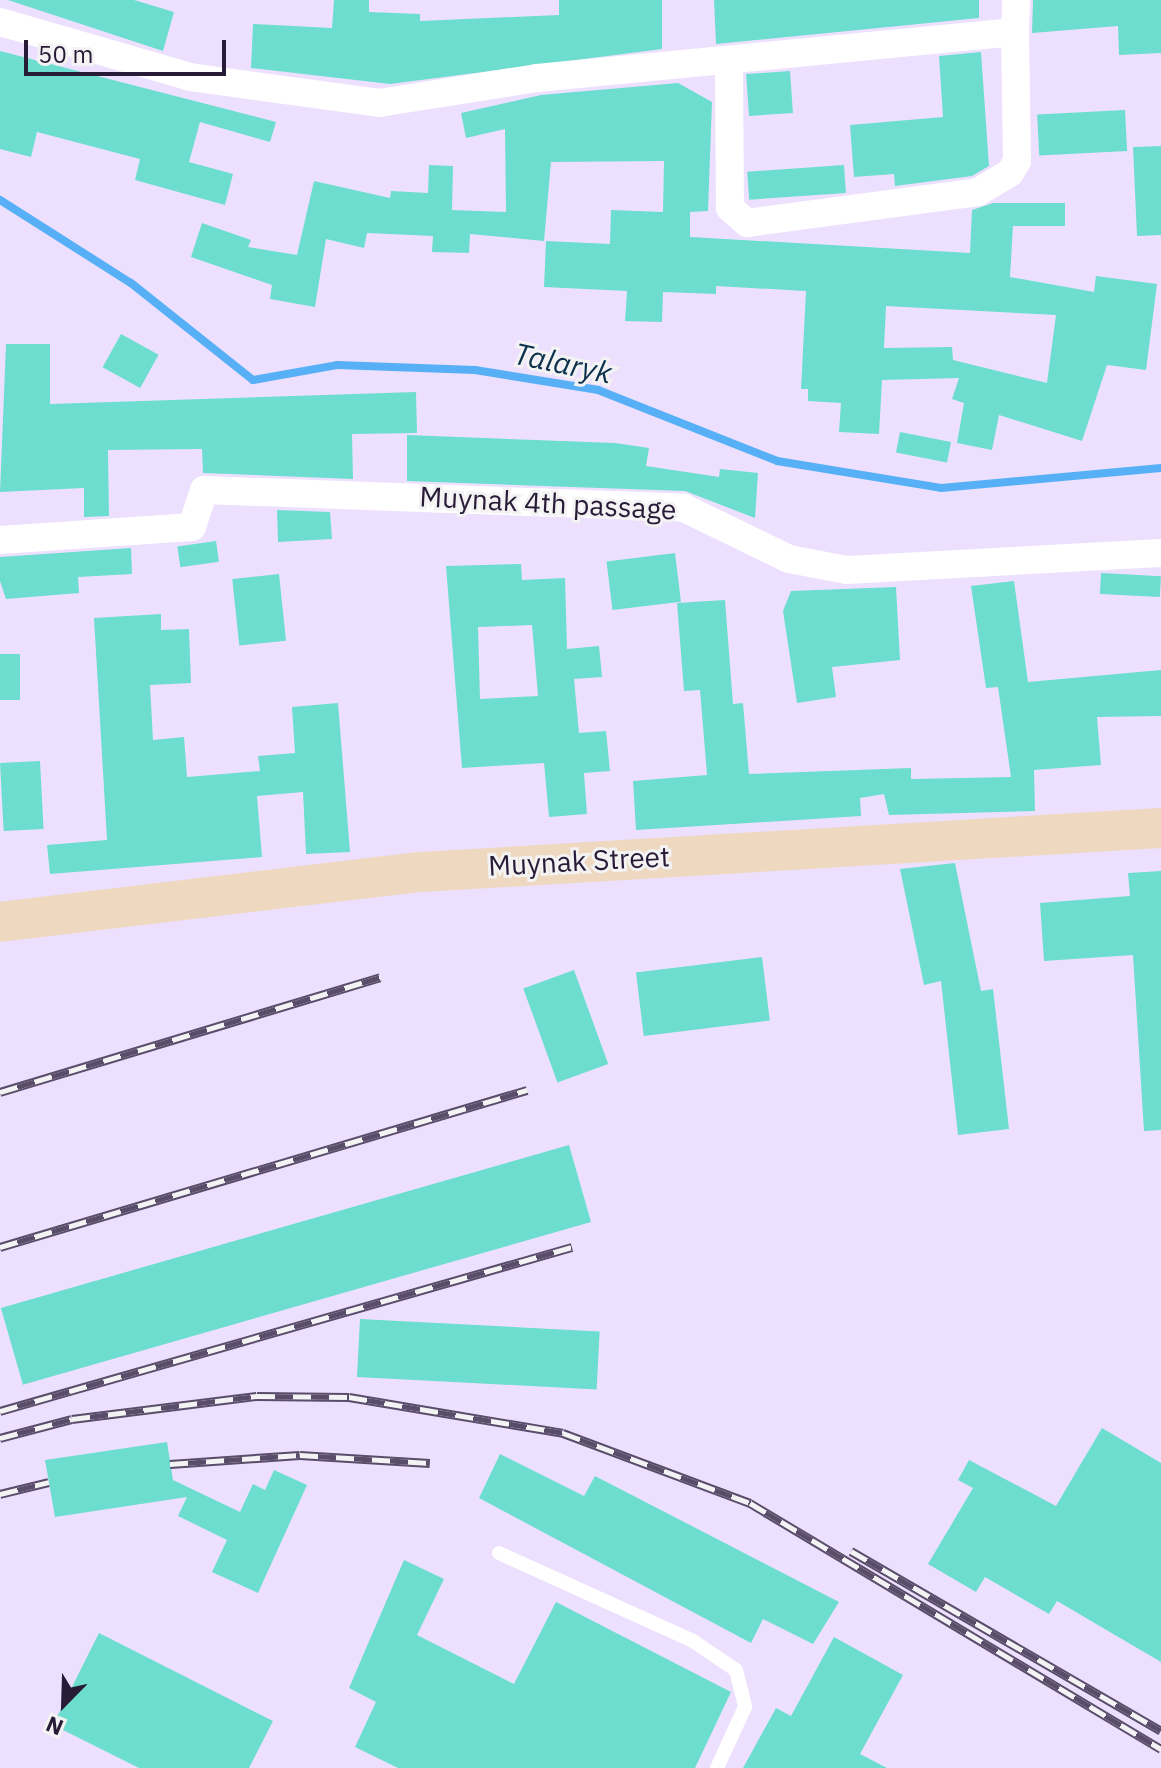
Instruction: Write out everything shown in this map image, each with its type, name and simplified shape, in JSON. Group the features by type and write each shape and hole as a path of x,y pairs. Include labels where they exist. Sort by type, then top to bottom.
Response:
{"street":[{"path":"729,65 730,208 747,223 978,192 1010,173 1017,161 1016,0"},
{"path":"0,22 190,77 379,103 537,78 729,65 1015,32"},
{"name":"Muynak 4th passage","path":"0,540 192,527 204,490 684,508 789,559 847,570 1161,553"},
{"name":"Muynak Street","path":"0,922 422,872 1161,828"}],"lane":[{"path":"499,1553 693,1641 736,1670 745,1707 717,1768"}],"building":[{"path":"8,0 134,0 174,12 163,51"},
{"path":"334,0 369,0 369,12 420,14 420,21 559,15 559,0 662,0 662,49 390,84 251,68 253,24 332,28"},
{"path":"714,0 979,0 979,18 716,44"},
{"path":"1033,0 1161,0 1161,53 1119,55 1118,26 1032,33"},
{"path":"0,51 276,122 270,142 200,122 189,162 233,174 225,205 135,180 140,159 37,132 31,157 0,149"},
{"path":"981,52 989,166 972,176 895,186 894,174 854,177 850,125 943,117 939,56"},
{"path":"790,71 793,113 749,116 746,74"},
{"path":"678,83 712,102 708,211 690,212 690,237 970,253 972,210 993,203 1065,203 1065,226 1013,226 1010,277 1094,292 1096,276 1157,284 1146,370 1107,365 1082,441 999,415 992,450 957,443 964,403 952,399 959,378 882,380 879,434 839,432 841,403 808,401 808,389 801,389 806,291 716,286 716,294 663,292 662,322 625,321 627,291 544,287 546,241 610,244 611,210 663,212 664,161 551,162 544,241 470,234 469,253 432,252 433,236 367,233 364,248 326,239 315,307 270,299 272,285 191,257 202,223 251,240 248,247 297,255 314,181 390,198 391,191 428,193 429,165 453,166 452,210 506,212 505,129 466,138 461,113 541,95","holes":["886,306 1056,315 1047,383 953,360 952,347 884,348"]},
{"path":"1125,110 1127,151 1039,156 1037,115"},
{"path":"1161,146 1161,235 1137,236 1133,147"},
{"path":"844,165 846,193 749,200 747,172"},
{"path":"121,334 159,355 140,388 103,367"},
{"path":"6,344 50,344 50,404 416,392 417,433 352,434 353,479 203,473 202,449 108,450 109,516 84,517 84,488 0,492"},
{"path":"900,432 951,442 947,463 896,453"},
{"path":"407,435 615,443 649,448 646,466 719,477 720,469 758,473 755,518 685,491 407,481"},
{"path":"277,510 330,512 332,539 278,542"},
{"path":"216,541 219,562 180,567 177,546"},
{"path":"131,548 132,574 78,577 79,593 6,599 0,581 0,557"},
{"path":"675,553 681,602 612,610 607,561"},
{"path":"521,564 522,580 565,578 567,649 599,646 602,677 574,679 579,733 606,731 610,771 584,773 587,814 549,817 544,763 462,768 446,566","holes":["532,625 538,696 480,699 478,627"]},
{"path":"1101,573 1161,576 1160,597 1100,594"},
{"path":"279,574 286,641 239,646 232,579"},
{"path":"1014,581 1028,682 1161,670 1161,716 1097,717 1101,765 1034,770 1035,811 889,815 884,794 860,798 861,816 636,830 633,781 707,775 700,690 684,691 677,603 725,600 733,704 743,703 749,774 911,768 911,779 1011,777 998,687 986,688 971,586"},
{"path":"896,587 900,660 832,667 836,697 797,703 783,611 791,591"},
{"path":"161,614 161,630 189,629 191,683 150,685 153,740 184,737 187,777 260,771 258,756 295,753 292,707 338,703 350,852 306,854 303,792 257,796 262,857 50,874 47,845 107,840 94,618"},
{"path":"0,654 20,654 20,700 0,700"},
{"path":"40,761 44,829 4,831 0,763"},
{"path":"955,863 981,991 993,989 1009,1129 958,1135 941,981 924,985 900,869"},
{"path":"1161,871 1161,1130 1144,1131 1133,955 1044,961 1040,903 1130,896 1128,873"},
{"path":"762,957 770,1021 644,1036 636,972"},
{"path":"574,970 608,1064 557,1082 523,988"},
{"path":"569,1145 591,1222 23,1385 1,1308"},
{"path":"360,1319 600,1332 597,1389 357,1377"},
{"path":"1102,1428 1161,1463 1161,1662 1057,1601 1049,1614 985,1577 976,1592 928,1564 973,1488 958,1480 969,1460 1056,1506"},
{"path":"167,1442 173,1480 240,1512 253,1484 265,1490 274,1470 307,1485 258,1593 212,1572 227,1540 178,1516 187,1497 55,1517 45,1460"},
{"path":"500,1454 584,1496 595,1476 839,1602 813,1644 763,1619 751,1643 479,1498"},
{"path":"404,1560 444,1579 417,1635 514,1684 556,1602 731,1692 695,1768 398,1768 355,1747 376,1702 349,1688"},
{"path":"99,1633 273,1721 249,1768 139,1768 53,1725"},
{"path":"834,1637 903,1675 860,1754 887,1768 743,1768 776,1708 791,1716"}],"waterway":[{"name":"Talaryk","path":"0,200 131,283 253,380 337,365 475,370 598,390 777,461 941,488 1161,468"}],"railway":[{"path":"0,1092 380,977"},
{"path":"0,1247 527,1090"},
{"path":"0,1411 572,1247"},
{"path":"0,1438 72,1419 257,1396 349,1397 563,1433 750,1503 1161,1749"},
{"path":"170,1464 300,1455 430,1463"},
{"path":"0,1494 49,1482"},
{"path":"851,1551 1161,1731"}]}
